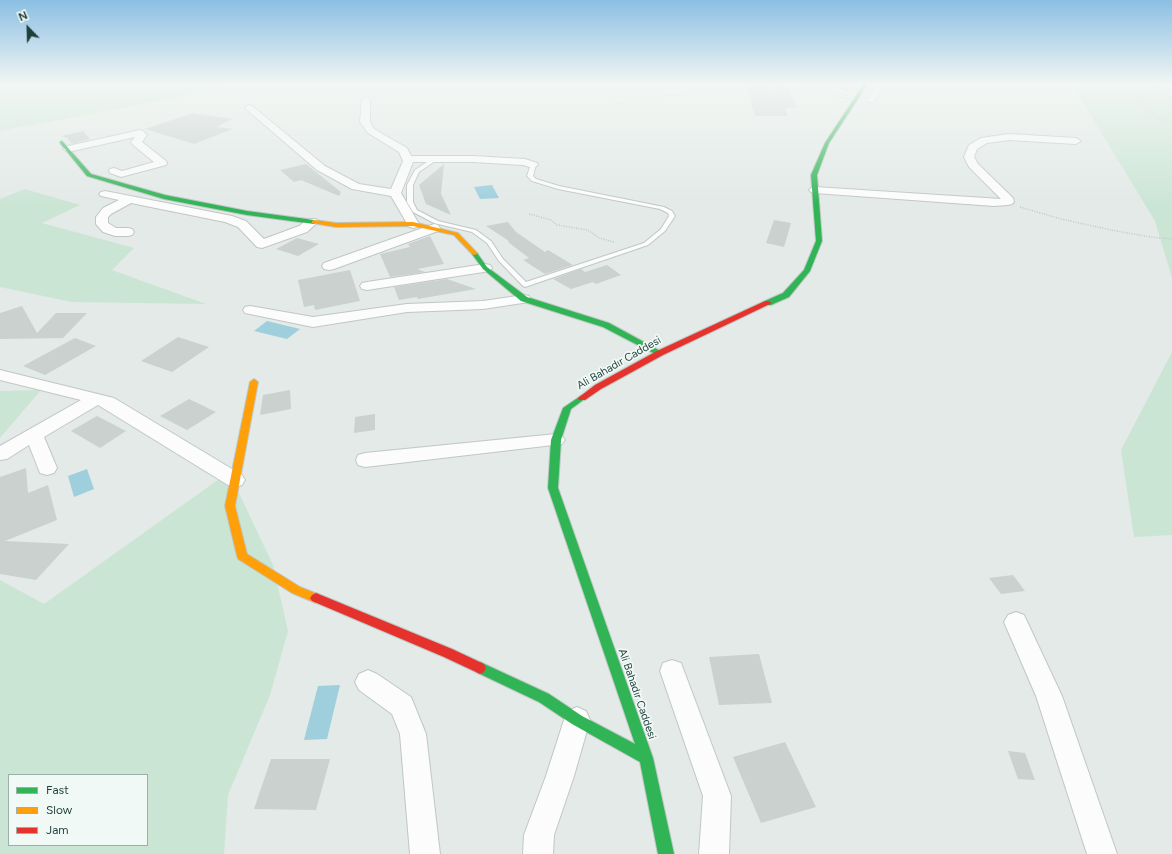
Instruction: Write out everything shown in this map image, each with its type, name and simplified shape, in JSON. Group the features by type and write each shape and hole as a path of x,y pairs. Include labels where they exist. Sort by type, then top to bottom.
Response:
{"street":[{"path":"269,125 321,168 356,187 396,193"},
{"path":"367,125 371,132 404,150 408,161 396,193 413,224"},
{"name":"Ali Bahadır Caddesi","path":"666,854 646,758 553,488 556,440 567,408 598,387 660,353 786,296 807,271 819,241 814,175 828,143 840,125"},
{"path":"65,145 140,133 142,135 136,142 162,163 121,174 114,171"},
{"path":"815,190 994,203 1008,202 1007,198 973,165 969,157 973,147 984,140 1009,137 1076,141"},
{"path":"65,145 90,175 164,197 247,213 312,222 336,225 413,224 456,234 470,247 485,268 524,300 606,325 660,353"},
{"path":"407,159 503,160 525,162 533,165"},
{"path":"115,183 131,172"},
{"path":"105,194 228,218 242,224 262,244 303,229 312,222"},
{"path":"128,232 115,232 107,229 102,224 102,217 107,211 130,199"},
{"path":"329,266 434,228"},
{"path":"367,286 485,268"},
{"path":"250,310 313,322 407,308 483,305 524,300"},
{"path":"0,376 108,402 235,480"},
{"path":"254,382 230,506 242,556 296,590 448,653 544,698 577,720 646,758"},
{"path":"0,454 96,399"},
{"path":"34,434 47,468"},
{"path":"365,460 556,440"},
{"path":"1016,622 1049,696 1102,854"},
{"path":"672,671 717,796 714,854"},
{"path":"368,682 402,706 413,734 425,854"},
{"path":"538,854 539,835 560,776 577,720"}],"lane":[{"path":"435,159 417,171 410,185 410,202 415,211 436,222 474,231 489,242 501,260 525,284 646,244 663,230 672,216 670,212 662,208 558,187 534,180 530,176 533,165"}],"path":[{"path":"1008,202 1061,220 1150,237 1172,239"},
{"path":"529,214 551,220 557,225 588,230 599,238 621,244 628,250"}],"green space":[{"path":"0,125 33,125 0,131"},
{"path":"1096,125 1172,125 1172,278 1155,221"},
{"path":"25,189 80,205 42,223 134,248 112,270 206,304 72,302 0,287 0,199"},
{"path":"1172,352 1172,535 1134,537 1121,450"},
{"path":"41,390 0,438 0,391"},
{"path":"229,472 273,565 288,631 270,695 228,795 224,854 0,854 0,580 44,604"}],"water":[{"path":"492,185 499,198 480,199 474,187"},
{"path":"267,321 300,329 287,339 254,331"},
{"path":"87,469 94,489 74,497 68,476"},
{"path":"340,685 327,739 304,740 318,686"}],"building":[{"path":"157,125 221,125 216,127 233,129 194,144 145,129"},
{"path":"83,131 90,139 72,144 67,138 61,136"},
{"path":"306,164 341,192 339,196 301,180 294,182 280,170"},
{"path":"444,164 441,194 451,215 426,204 419,185"},
{"path":"774,220 791,223 784,247 766,243"},
{"path":"508,222 516,232 545,252 548,250 573,265 545,274 523,260 529,258 508,242 509,241 486,226"},
{"path":"430,236 444,264 417,269 425,272 390,277 380,254 410,247 408,244"},
{"path":"297,238 319,244 298,256 276,249"},
{"path":"607,265 621,275 596,284 593,282 571,289 553,279 581,269 585,272"},
{"path":"350,270 360,301 315,310 314,305 304,307 298,280"},
{"path":"447,279 476,289 418,299 417,297 399,300 394,287"},
{"path":"22,306 37,333 56,313 87,313 63,338 0,339 0,313"},
{"path":"178,337 209,347 172,372 141,361"},
{"path":"75,338 96,346 45,375 23,366"},
{"path":"290,390 291,409 260,415 263,395"},
{"path":"189,399 216,412 187,430 160,416"},
{"path":"375,414 375,430 354,433 355,417"},
{"path":"97,416 126,431 100,448 71,431"},
{"path":"26,468 28,493 48,485 57,520 5,541 69,544 36,580 0,574 0,477"},
{"path":"1013,575 1025,591 1001,594 989,578"},
{"path":"759,654 772,703 719,705 709,657"},
{"path":"785,742 816,807 761,823 733,757"},
{"path":"1008,751 1025,753 1035,780 1018,779"},
{"path":"271,759 330,759 316,810 254,809"}],"traffic: fast":[{"path":"768,303 786,295 807,271 819,241 814,175 827,143 839,125"},
{"path":"62,142 89,175 164,197 247,213 314,222"},
{"path":"475,254 485,268 524,299 606,325 660,353"},
{"path":"582,398 567,408 556,440 553,488 646,758 666,854"},
{"path":"480,668 544,698 577,720 646,758"}],"traffic: slow":[{"path":"314,222 336,225 413,224 456,234 475,254"},
{"path":"254,382 230,506 242,556 296,590 316,598"}],"traffic: jam":[{"path":"582,398 598,387 660,353 768,303"},
{"path":"316,598 448,653 480,668"}]}
